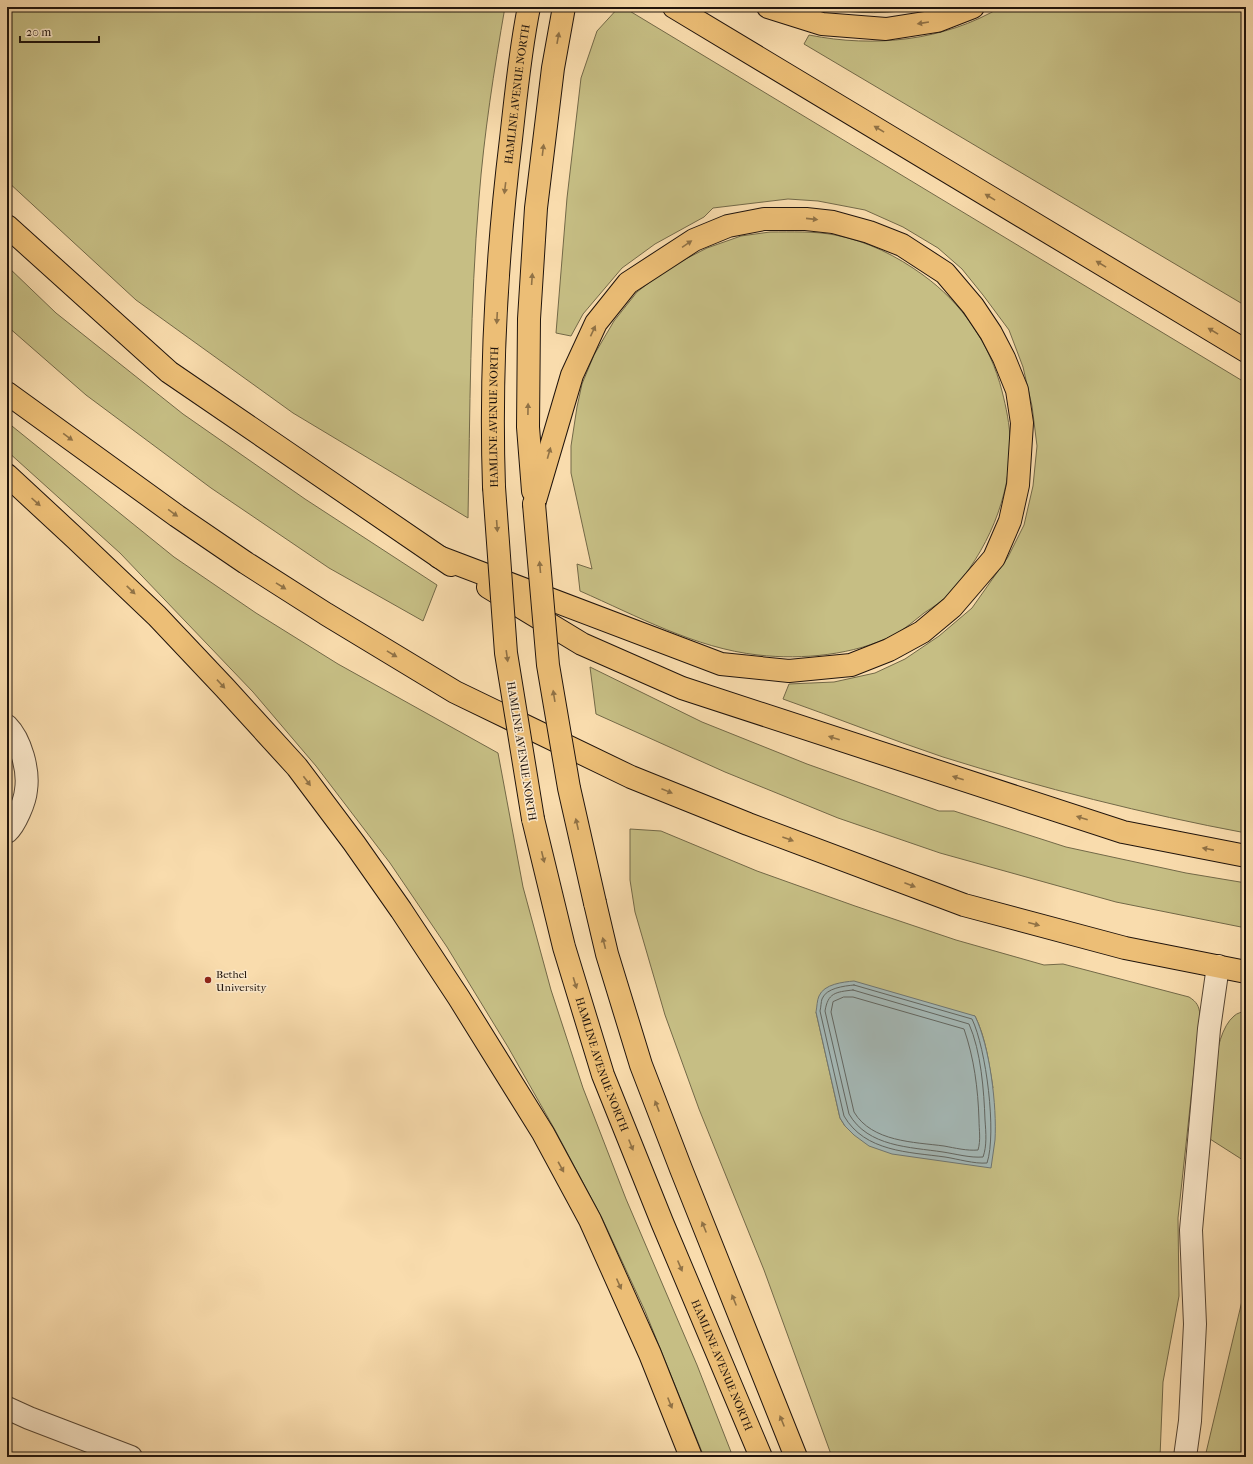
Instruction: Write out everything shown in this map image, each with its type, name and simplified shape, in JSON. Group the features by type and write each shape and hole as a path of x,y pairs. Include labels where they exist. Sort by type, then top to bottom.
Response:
{"highway":[{"name":"HAMLINE AVENUE NORTH","path":"529,7 523,38 504,197 496,321 492,430 494,487 506,653 533,819 564,946 603,1075 662,1222 761,1457"},
{"path":"564,7 553,68 536,208 529,319 528,427 548,665 569,788 595,903 607,954 641,1065 796,1457"},
{"path":"674,7 1246,351"},
{"path":"768,7 822,24 886,29 936,21 973,7"},
{"path":"439,557 721,664 789,671 851,665 889,650 922,632 952,607 994,558 1010,521 1018,485 1022,423 1017,390 1004,358 991,333 973,306 945,273 902,245 869,232 833,222 806,218 764,219 728,226 694,240 628,283 596,323 572,375 534,504"},
{"path":"7,226 169,372 439,557 582,644 682,688 1123,832 1246,856"},
{"path":"7,383 37,414"},
{"path":"7,393 195,529 326,614 455,692 631,777 748,824 964,905 1125,948 1246,972"},
{"path":"7,475 76,538 157,616 297,767 354,843 401,910 459,998 542,1133 590,1220 650,1354 691,1457"}],"street":[{"path":"7,726 11,730 22,752 26,772 26,791 19,811 7,832"},
{"path":"1185,1457 1190,1421 1194,1324 1191,1230 1209,1029 1218,966"},
{"path":"7,1408 29,1418 131,1457"}],"shaded area":[{"path":"7,7 505,7 493,78 481,174 476,238 471,358 468,518 293,413 136,300 7,181"},
{"path":"619,7 623,7 1246,383 1246,833 1093,800 1018,779 943,757 783,699 789,684 834,682 875,673 905,659 939,636 972,608 1008,557 1024,525 1033,486 1037,446 1032,406 1023,367 1009,330 962,269 938,248 903,227 865,210 818,201 788,199 713,208 704,217 655,244 622,268 583,314 571,336 556,333 567,198 581,78 597,31"},
{"path":"820,7 927,7 874,13 833,10"},
{"path":"1001,7 1246,7 1246,306 804,44 809,35 858,41 908,39 956,28"},
{"path":"770,232 819,233 859,241 881,250 903,262 937,286 962,312 982,341 997,374 1009,423 1009,463 1001,503 986,542 963,577 944,599 894,635 879,642 862,647 828,654 793,657 758,655 712,646 667,630 580,591 577,564 592,569 571,473 571,446 582,384 594,355 614,321 637,292 668,268 707,248 741,236"},
{"path":"7,266 56,313 183,414 305,499 437,585 423,621 329,568 211,488 86,395 7,326"},
{"path":"7,422 174,557 256,613 338,664 498,753 523,887 551,990 583,1088 626,1199 697,1365 733,1457 704,1457 645,1311 602,1218 555,1130 508,1047 447,947 390,863 316,766 253,692 120,553 7,451"},
{"path":"590,667 702,722 807,764 939,811 954,811 1066,847 1186,873 1246,883 1246,928 1116,902 940,853 838,818 725,772 596,714"},
{"path":"630,829 661,831 757,871 956,940 1044,965 1063,964 1189,997 1196,1003 1200,1015 1178,1218 1179,1296 1163,1382 1160,1457 832,1457 764,1270 699,1109 665,1015 635,912 630,880","holes":["816,1012 975,1016 984,1042 993,1088 845,1126 840,1118"]},
{"path":"1246,1011 1246,1162 1210,1139 1212,1092 1216,1056 1220,1039 1226,1026 1234,1016 1238,1013"},
{"path":"1246,1284 1246,1457 1205,1457"}],"water":[{"path":"854,981 975,1016 985,1044 994,1094 995,1140 991,1168 892,1154 869,1146 845,1126 840,1118 816,1012 818,998 821,992 834,984"},
{"path":"431,1453 479,1453 511,1457 421,1457"}],"place":[{"name":"Bethel University","path":"208,980"}]}
